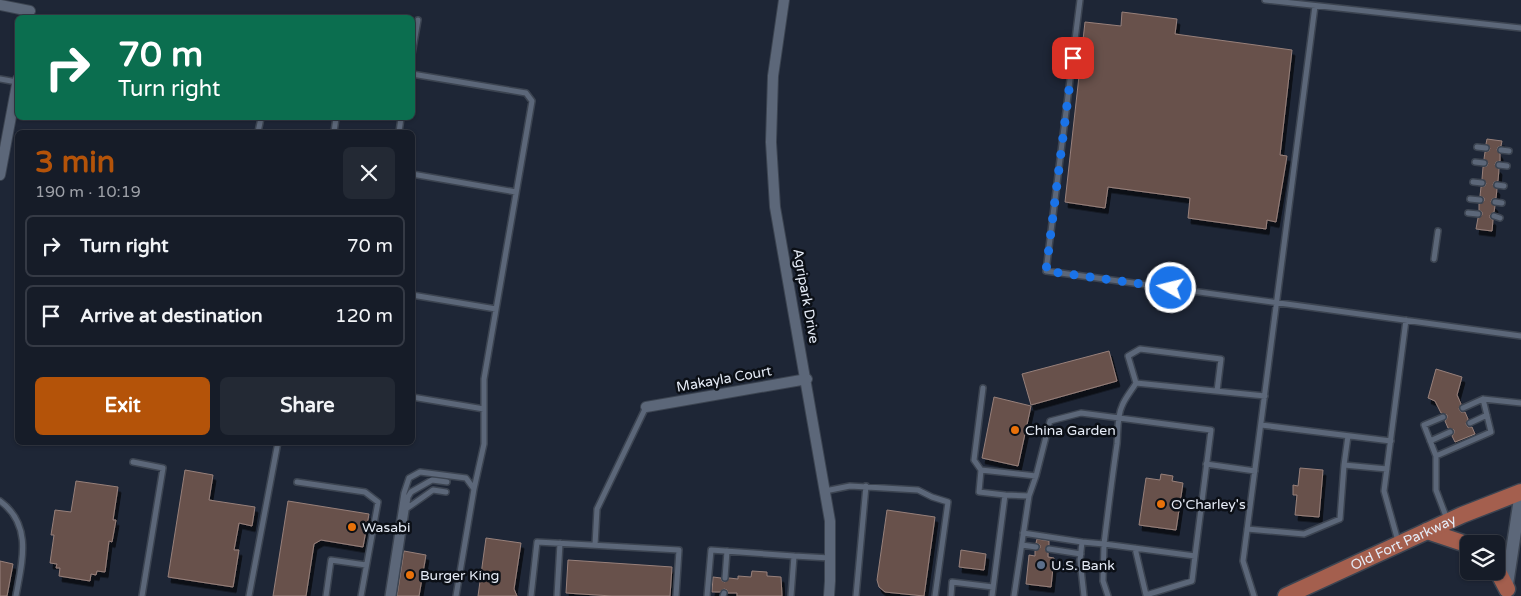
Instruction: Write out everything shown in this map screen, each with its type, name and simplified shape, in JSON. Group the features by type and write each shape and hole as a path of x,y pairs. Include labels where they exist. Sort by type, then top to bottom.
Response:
{"main road":[{"name":"Old Fort Parkway","path":"1286,596 1427,531 1521,492"},
{"path":"1427,531 1460,542"},
{"path":"1501,580 1506,593"}],"street":[{"path":"0,6 29,14 32,0"},
{"name":"Agripark Drive","path":"784,0 773,76 771,142 776,207 830,521 828,596"},
{"path":"0,175 15,91"},
{"name":"Makayla Court","path":"646,407 807,379"},
{"path":"1506,593 1521,492"}],"lane":[{"path":"1080,0 1046,271 1521,336"},
{"path":"1265,0 1521,28"},
{"path":"1254,596 1243,561 1315,6"},
{"path":"415,37 418,20"},
{"path":"415,75 526,94 532,101 484,379 484,444 474,489 456,596"},
{"path":"0,78 15,80"},
{"path":"1477,147 1486,148"},
{"path":"1501,150 1509,151"},
{"path":"1475,162 1484,163"},
{"path":"1499,165 1507,166"},
{"path":"415,175 516,192"},
{"path":"1472,182 1482,183"},
{"path":"1497,185 1504,186"},
{"path":"1470,199 1480,200"},
{"path":"1495,202 1502,203"},
{"path":"1468,213 1478,214"},
{"path":"1494,216 1500,218"},
{"path":"1434,259 1438,231"},
{"path":"415,296 496,309"},
{"path":"1399,544 1384,491 1406,320"},
{"path":"1108,596 1103,581 1104,544 1121,407 1136,383 1128,356 1140,349 1221,359 1217,391"},
{"path":"1136,383 1265,396"},
{"path":"983,388 974,460 981,470 979,492 1029,496"},
{"path":"415,397 484,409"},
{"path":"1436,456 1491,432 1483,399"},
{"path":"1463,408 1483,399 1521,403"},
{"path":"595,545 597,509 646,407"},
{"path":"1014,596 1029,496 1050,421 1081,414 1210,430 1192,581 1146,595 1134,548"},
{"path":"1470,422 1487,415"},
{"path":"1443,417 1424,425 1436,456 1436,490 1448,522"},
{"path":"1261,425 1391,441"},
{"path":"1430,441 1450,432"},
{"path":"1247,529 1304,534 1340,518 1348,436"},
{"path":"249,596 277,445"},
{"path":"133,462 164,468 142,596"},
{"path":"1206,464 1255,471"},
{"path":"1344,466 1387,470"},
{"path":"981,470 1036,476"},
{"path":"388,596 402,503 409,478 420,472 466,478 474,489"},
{"path":"393,596 408,497 411,492 432,480 447,482"},
{"path":"297,482 364,492 378,502 361,596"},
{"path":"825,491 850,486 918,490 948,502 934,596"},
{"path":"856,596 866,486"},
{"path":"406,509 433,490 446,492"},
{"path":"992,596 1005,494"},
{"path":"0,501 11,509 22,530 23,559 16,596"},
{"path":"1024,533 1195,556"},
{"path":"531,596 537,542 679,550 676,596"},
{"path":"1082,542 1084,596"},
{"path":"557,596 560,543"},
{"path":"1022,545 1036,547"},
{"path":"1049,549 1081,554"},
{"path":"707,596 711,550 830,558"},
{"path":"725,578 727,551"},
{"path":"791,596 794,556"},
{"path":"326,596 331,560 366,565"},
{"path":"951,596 952,582 993,587"}],"building":[{"path":"1122,12 1177,19 1175,34 1292,50 1280,155 1287,156 1276,222 1267,220 1266,229 1188,218 1190,198 1108,187 1105,208 1065,202 1085,22 1121,26"},
{"path":"1487,139 1502,141 1501,146 1497,150 1500,154 1500,161 1496,162 1495,165 1499,169 1498,181 1494,182 1493,185 1497,189 1496,198 1492,199 1491,202 1495,206 1494,212 1490,215 1490,218 1493,220 1492,231 1476,229 1478,218 1482,215 1482,212 1479,210 1479,204 1484,201 1484,198 1480,196 1481,187 1485,186 1486,183 1482,179 1483,167 1487,166 1488,163 1484,159 1485,152 1489,151 1490,148 1486,144"},
{"path":"1109,351 1117,381 1031,405 1022,374"},
{"path":"1436,369 1462,377 1457,395 1461,404 1459,409 1461,412 1465,412 1468,419 1466,424 1468,427 1472,427 1475,434 1455,442 1452,436 1454,430 1448,428 1445,421 1447,415 1441,413 1435,401 1428,398"},
{"path":"994,397 1031,406 1018,466 982,458"},
{"path":"1300,468 1323,470 1319,517 1295,515 1297,495 1293,495 1293,485 1298,486"},
{"path":"185,470 213,475 209,500 255,507 252,526 239,523 234,550 239,550 233,587 168,577"},
{"name":"O'Charley's","path":"1161,474 1173,476 1172,481 1183,483 1176,530 1139,525 1146,478 1160,480"},
{"path":"76,481 118,487 113,520 116,520 112,542 109,541 105,572 97,571 96,575 91,574 90,581 59,576 60,568 56,568 57,564 50,563 54,535 51,535 55,510 71,512"},
{"path":"288,501 369,514 363,547 321,540 314,544 306,596 273,596"},
{"path":"887,510 935,517 924,596 885,592 879,587 877,580"},
{"path":"486,538 521,543 514,589 517,596 478,596"},
{"path":"1037,539 1049,541 1049,545 1045,549 1048,557 1054,558 1051,587 1026,584 1029,555 1035,556 1035,551 1040,548 1040,545 1036,543"},
{"path":"961,550 986,554 984,570 959,567"},
{"name":"Burger King","path":"404,551 426,555 419,596 397,596"},
{"path":"568,560 672,567 670,596 612,596 566,593"},
{"path":"0,561 13,564 7,596 0,596"},
{"path":"752,571 767,572 767,576 781,577 782,596 737,596 737,593 728,593 724,589 720,592 712,592 713,577 721,578 725,582 729,578 738,579 738,576 751,577"}],"place":[{"name":"China Garden","path":"1015,430"},
{"name":"O'Charley's","path":"1161,504"},
{"name":"Wasabi","path":"352,527"},
{"name":"U.S. Bank","path":"1041,565"},
{"name":"Burger King","path":"410,575"}],"route":[{"path":"1073,58 1046,271 1171,288"}]}
